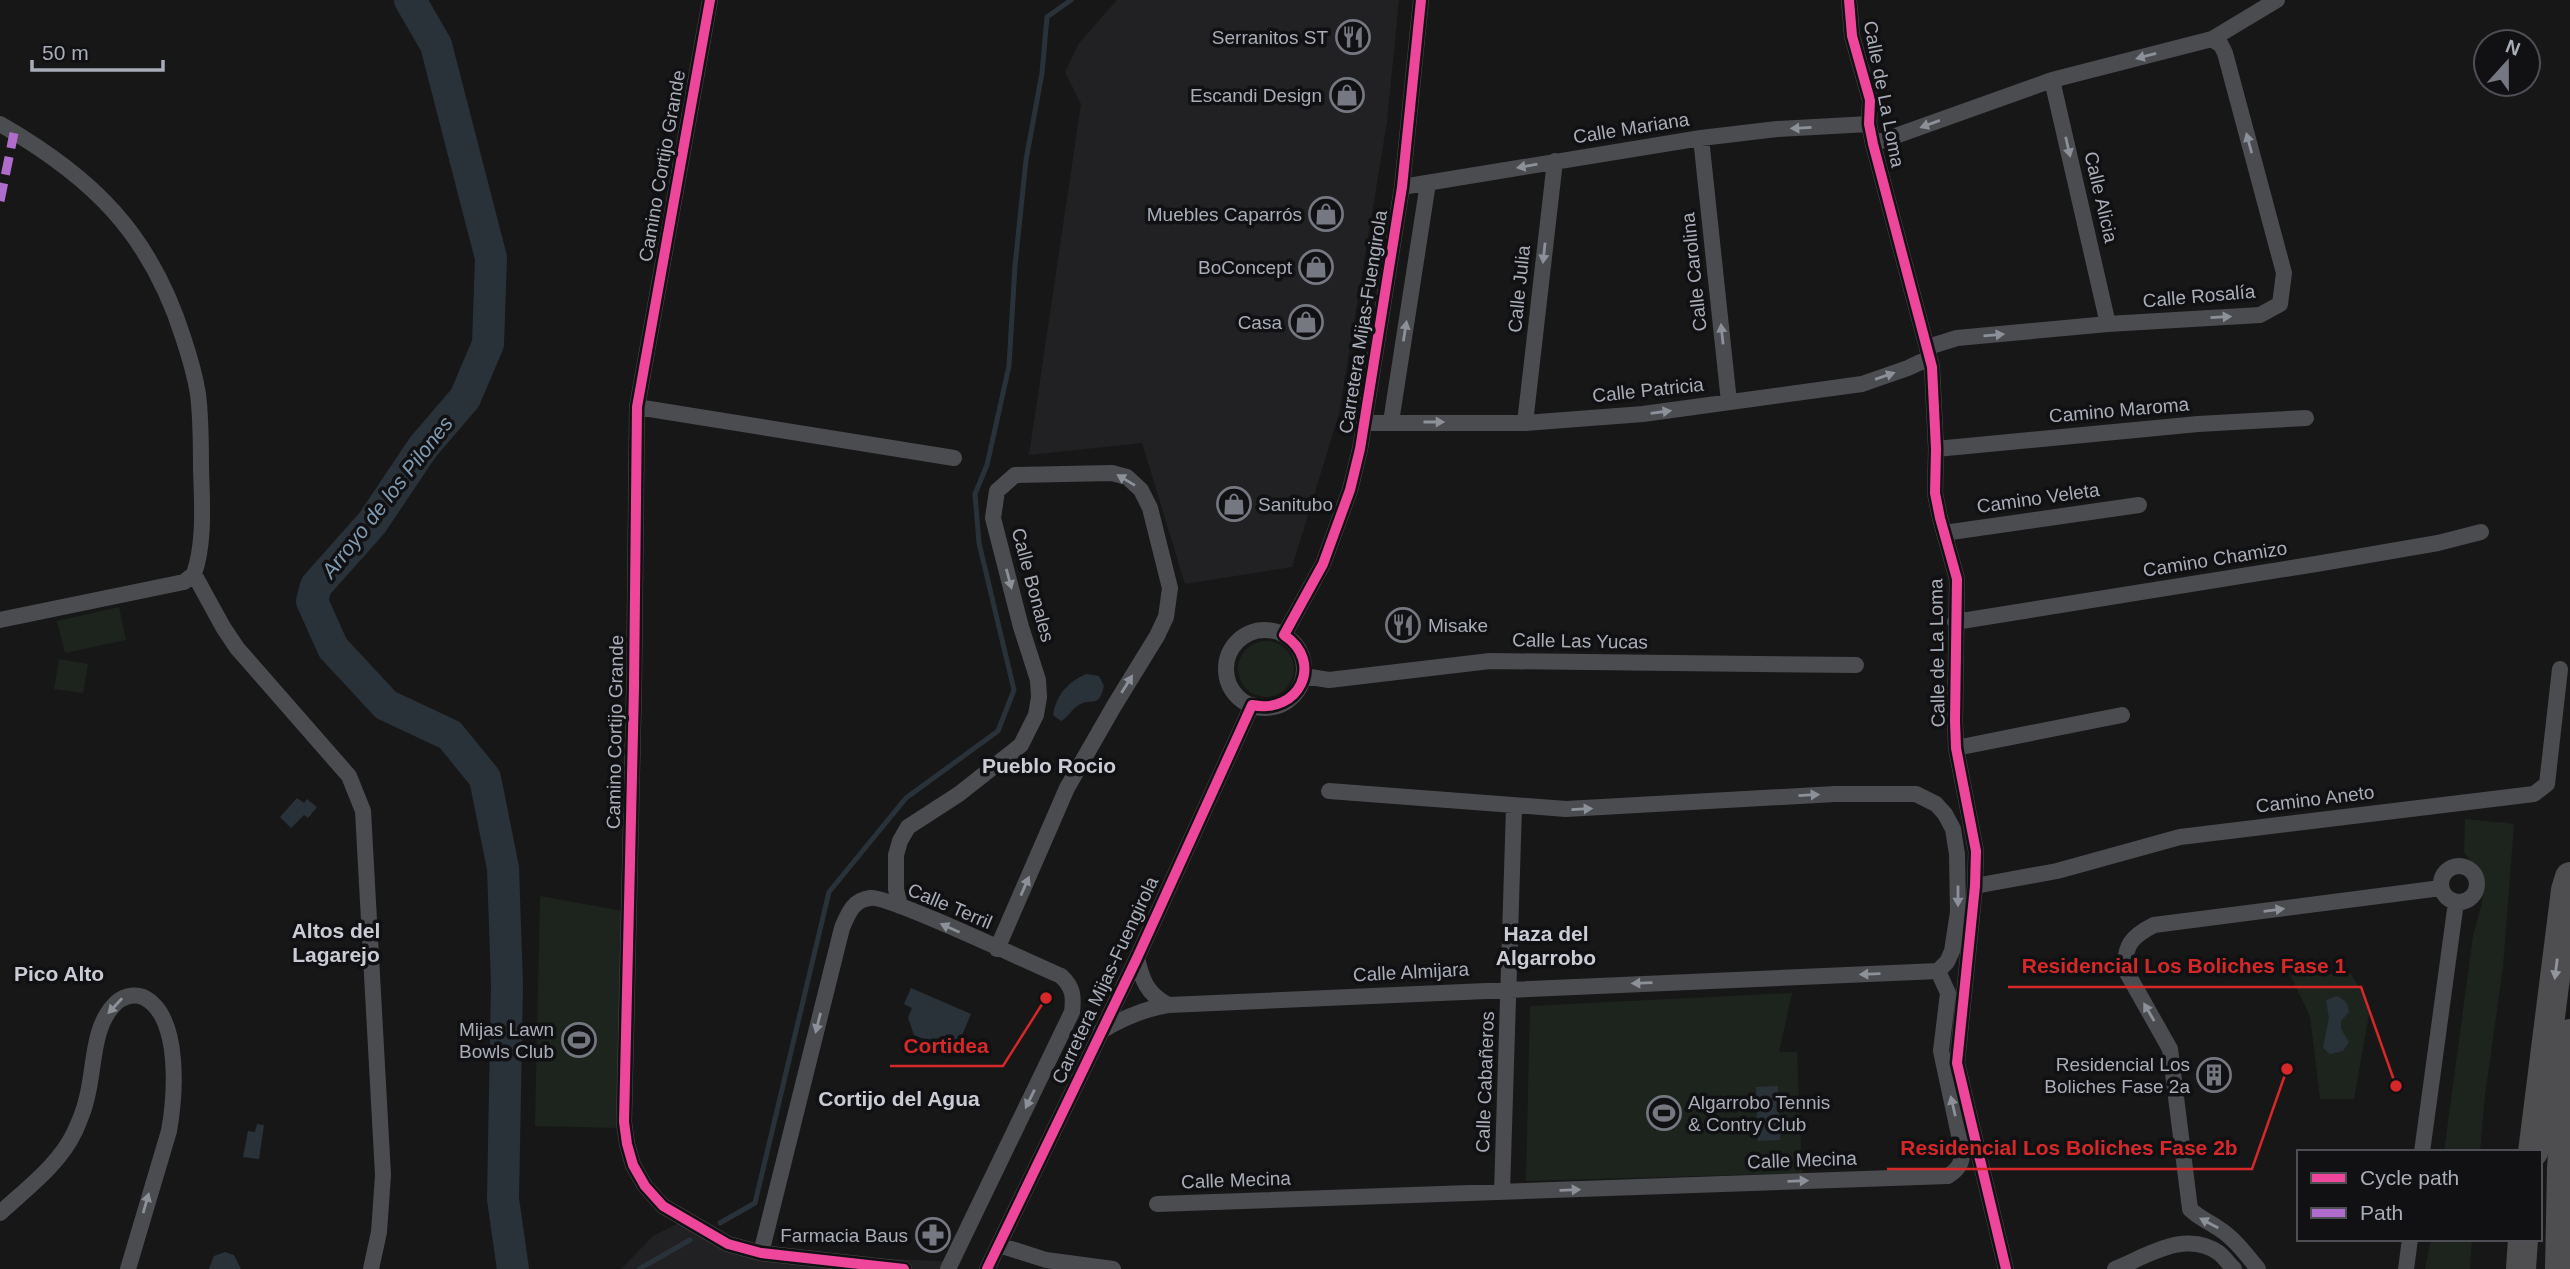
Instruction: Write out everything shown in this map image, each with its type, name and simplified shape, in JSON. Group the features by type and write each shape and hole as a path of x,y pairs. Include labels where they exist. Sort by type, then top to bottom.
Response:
{"highway":[{"path":"2533,1150 2566,890 2570,877"},
{"path":"2560,1269 2562,1169 2570,1034"},
{"path":"2521,1269 2523,1241"}],"street":[{"name":"Camino Cortijo Grande","path":"710,0 637,407 634,688 625,1039 624,1122 627,1144 633,1165 645,1186 663,1206 728,1244 761,1253 904,1269"},
{"name":"Carretera Mijas-Fuengirola","path":"1284,635 1313,585 1335,535 1350,490 1366,423 1402,187 1421,0"},
{"name":"Calle de La Loma","path":"1849,0 1852,36 1870,100 1869,124 1873,144 1932,367 1935,493 1957,579 1956,748 1976,851 1975,886 1956,1063 2006,1269"},
{"path":"1873,144 2052,80 2212,39 2277,0"},
{"name":"Calle Rosalía","path":"1928,352 1956,338 2108,324 2260,315 2280,304 2284,273 2225,53 2221,45 2212,39"},
{"name":"Calle Alicia","path":"2052,80 2108,324"},
{"path":"0,124 45,151 81,178 130,229 153,265 176,314 189,356 199,407 202,492 199,561 194,574 184,582 0,620"},
{"name":"Calle Mariana","path":"1402,187 1700,138 1777,129 1869,124"},
{"name":"Calle Carolina","path":"1700,138 1729,402"},
{"name":"Calle Julia","path":"1525,422 1555,161"},
{"path":"1391,422 1428,183"},
{"name":"Calle Patricia","path":"1366,423 1525,422 1643,414 1862,384 1908,368 1928,352"},
{"path":"637,407 954,458"},
{"name":"Camino Maroma","path":"1936,449 2197,424 2306,418"},
{"name":"Calle Bonales","path":"900,906 896,889 896,855 908,827 959,794 1021,745 1036,715 1038,680 1021,627 993,518 997,491 1015,475 1112,473 1127,477 1141,490 1150,508 1170,588 1166,617 1067,788 997,949"},
{"name":"Camino Veleta","path":"1944,533 2139,505"},
{"name":"Camino Chamizo","path":"1955,622 2438,543 2481,532"},
{"path":"194,574 237,648 349,776 363,811 383,1175 379,1232 371,1269"},
{"path":"1264,629 1284,635 1300,650 1304,676 1294,696 1274,707 1252,705 1234,693 1226,673 1230,652 1244,636 1264,629"},
{"name":"Calle Las Yucas","path":"1304,676 1329,680 1490,661 1857,665"},
{"name":"Camino Aneto","path":"1975,886 2057,871 2180,837 2534,794 2547,784 2560,669"},
{"name":"Carretera Mijas-Fuengirola","path":"988,1269 1137,958 1252,705"},
{"path":"1956,748 2122,715"},
{"path":"1329,791 1566,809 1835,794 1916,793 1936,804 1945,814 1953,829 1957,854 1958,912 1952,951 1947,962 1938,971"},
{"name":"Calle Cabañeros","path":"1502,1192 1514,807"},
{"path":"2454,866 2465,867 2474,874 2477,884 2475,893 2469,900 2456,902 2449,900 2441,888 2441,881 2445,872 2454,866"},
{"path":"2258,1269 2244,1251 2219,1228 2198,1217 2190,1209 2170,1049 2126,971 2124,958 2128,946 2138,933 2154,925 2441,888"},
{"name":"Calle Terril","path":"761,1253 845,920 856,902 872,897 900,906 1061,976 1070,985 1072,992 1072,1012 948,1269"},
{"path":"2422,1150 2456,902"},
{"path":"1137,958 1142,982 1155,998 1168,1004"},
{"name":"Calle Almijara","path":"1101,1031 1144,1009 1168,1004 1938,971"},
{"name":"Calle Mecina","path":"1157,1204 1948,1176 1956,1171 1963,1161 1941,1051 1948,993 1938,971"},
{"path":"0,1213 58,1158 75,1133 87,1100 95,1050 106,1017 114,1004 124,997 135,995 145,998 157,1008 166,1025 174,1084 169,1131 128,1269"},
{"path":"2402,1268 2409,1241"},
{"path":"2115,1269 2179,1242 2197,1242 2218,1252 2234,1269"},
{"path":"999,1245 1046,1260 1113,1269"}],"shaded area":[{"path":"1117,0 1399,0 1387,122 1339,414 1292,567 1185,584 1142,443 1029,455 1081,104 1065,72 1079,43"},
{"path":"119,607 126,640 65,653 57,621"},
{"path":"1260,641 1272,641 1282,645 1290,653 1294,669 1290,685 1282,693 1272,697 1260,697 1250,693 1242,685 1238,675 1238,663 1242,653 1250,645"},
{"path":"59,659 88,664 83,693 54,689"},
{"path":"1086,674 1099,676 1104,686 1101,696 1097,700 1080,704 1061,721 1053,715 1060,695 1068,685"},
{"path":"297,798 304,803 307,799 317,807 308,818 304,815 291,828 280,817"},
{"path":"2465,819 2514,824 2503,967 2480,1150 2444,1150 2473,936 2482,903 2483,875 2464,853"},
{"name":"Mijas Lawn Bowls Club","path":"540,896 623,911 619,1128 535,1126"},
{"path":"2350,973 2370,1009 2354,1099 2320,1099 2310,1016 2290,975"},
{"path":"911,988 971,1014 955,1052 914,1035 908,1018 912,1008 904,1004"},
{"name":"Algarrobo Tennis & Contry Club","path":"1792,993 1779,1052 1797,1052 1802,1173 1526,1181 1530,1006"},
{"path":"2337,996 2346,1002 2349,1009 2341,1021 2341,1029 2349,1042 2343,1051 2330,1054 2323,1048 2329,1018 2326,1000"},
{"path":"1778,1086 1780,1140 1758,1141 1756,1087"},
{"path":"257,1124 264,1125 259,1159 243,1157 248,1131 255,1132"},
{"path":"694,1215 730,1236 756,1244 851,1257 959,1262 956,1269 621,1269 653,1236"},
{"path":"2431,1241 2472,1241 2470,1269 2425,1269"},
{"path":"225,1252 234,1255 241,1269 209,1269 214,1256"}],"waterway":[{"name":"Arroyo de los Pilones","path":"410,0 436,45 491,258 488,344 465,398 423,447 372,523 316,586 312,601 333,648 386,705 450,735 485,778 503,868 507,984 503,1199 513,1269"},
{"path":"720,1223 755,1203 829,892 906,798 998,731 1014,690 979,543 975,494 987,465 1009,366 1015,266 1026,160 1042,73 1047,17 1071,0"},
{"path":"639,1269 690,1240"}],"marked path":[{"path":"0,201 14,133"}],"cycle path":[{"path":"710,0 637,407 634,688 624,1122 627,1144 633,1165 645,1186 663,1206 728,1244 761,1253 904,1269"},
{"path":"987,1269 1137,958 1252,705 1269,706 1283,702 1294,694 1301,684 1303,659 1296,646 1284,635 1323,564 1350,490 1360,449 1402,187 1421,0"},
{"path":"1849,0 1852,36 1870,100 1869,124 1873,144 1932,367 1935,493 1957,579 1956,748 1976,851 1975,886 1957,1063 2006,1269"}],"place":[{"name":"Serranitos ST","path":"1353,37"},
{"name":"Escandi Design","path":"1347,95"},
{"name":"Muebles Caparrós","path":"1326,214"},
{"name":"BoConcept","path":"1316,267"},
{"name":"Casa","path":"1306,322"},
{"name":"Sanitubo","path":"1234,504"},
{"name":"Misake","path":"1403,625"},
{"name":"Cortidea","path":"1046,998"},
{"name":"Mijas Lawn Bowls Club","path":"579,1040"},
{"name":"Residencial Los Boliches Fase 2b","path":"2287,1069"},
{"name":"Residencial Los Boliches Fase 2a","path":"2214,1075"},
{"name":"Residencial Los Boliches Fase 1","path":"2396,1086"},
{"name":"Algarrobo Tennis & Contry Club","path":"1664,1113"},
{"name":"Farmacia Baus","path":"933,1235"}],"district":[{"name":"Pueblo Rocio","path":"1049,765"},
{"name":"Altos del Lagarejo","path":"336,942"},
{"name":"Haza del Algarrobo","path":"1546,945"},
{"name":"Pico Alto","path":"59,973"},
{"name":"Cortijo del Agua","path":"899,1098"}]}
